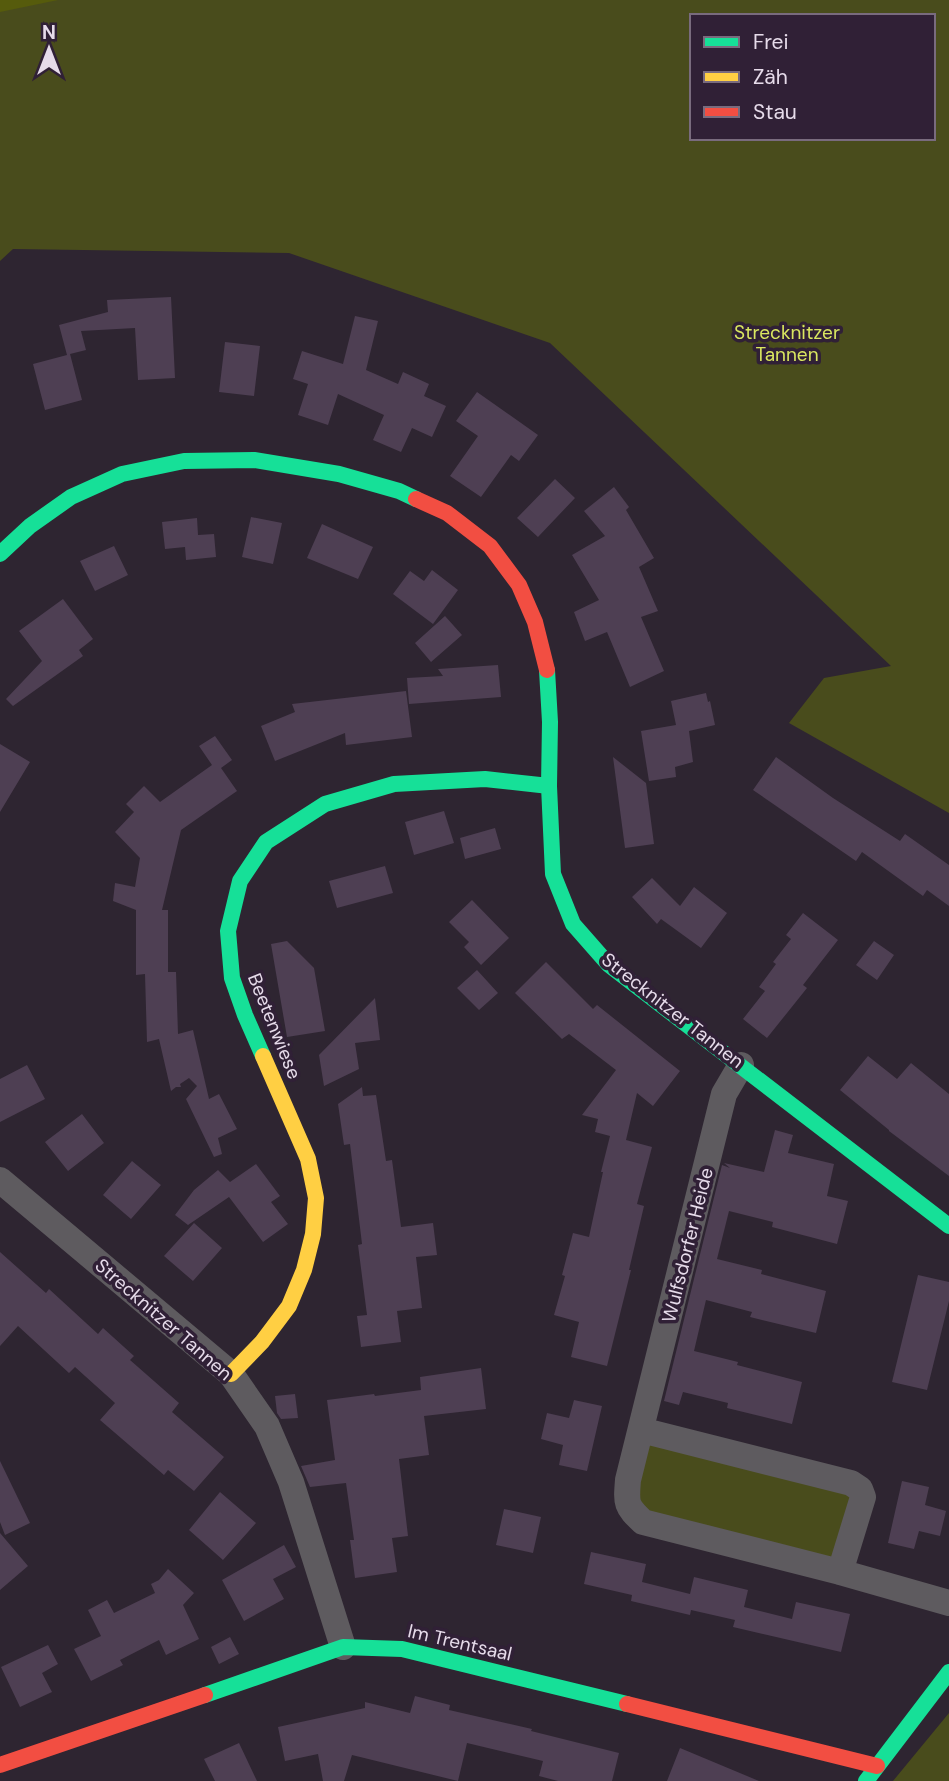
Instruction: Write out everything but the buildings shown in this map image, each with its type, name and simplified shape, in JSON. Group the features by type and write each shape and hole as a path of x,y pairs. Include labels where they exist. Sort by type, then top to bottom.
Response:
{"street":[{"name":"Strecknitzer Tannen","path":"0,554 30,526 71,497 122,474 184,461 254,460 339,474 399,491 447,513 490,546 519,585 535,622 547,667 553,874 573,924 610,965 949,1226"},
{"name":"Beetenwiese","path":"231,1374 262,1342 289,1306 304,1270 313,1234 316,1198 308,1158 245,1015 232,978 228,931 240,881 267,842 326,804 394,784 485,779 549,786"},
{"name":"Wulfsdorfer Heide","path":"741,1065 724,1094 628,1480 630,1509 643,1522 949,1603"},
{"name":"Strecknitzer Tannen","path":"0,1180 231,1374 267,1426 291,1482 343,1647"},
{"path":"641,1430 851,1483 859,1489 863,1497 840,1572"},
{"name":"Im Trentsaal","path":"1,1762 343,1647 402,1649 877,1766"},
{"path":"866,1781 949,1672"}],"green space":[{"path":"0,0 949,0 949,813 789,723 824,678 891,666 550,343 289,253 13,249 0,261"},
{"path":"641,1430 860,1489 840,1572 643,1522 627,1495"},
{"path":"949,1713 949,1781 893,1781"}],"shaded area":[{"path":"0,0 58,0 0,12"}],"traffic: fast":[{"path":"0,554 30,526 71,497 122,474 184,461 254,460 339,474 399,491 416,499"},
{"path":"547,670 553,874 573,924 609,965 949,1226"},
{"path":"263,1056 232,978 228,931 240,881 266,842 325,804 394,784 485,779 549,786"},
{"path":"205,1695 343,1647 402,1649 627,1704"},
{"path":"866,1781 949,1672"}],"traffic: slow":[{"path":"231,1374 262,1342 289,1306 304,1270 313,1234 316,1198 308,1159 263,1056"}],"traffic: jam":[{"path":"416,499 447,513 490,546 519,585 535,622 547,670"},
{"path":"0,1765 205,1695"},
{"path":"627,1704 877,1766"}]}
